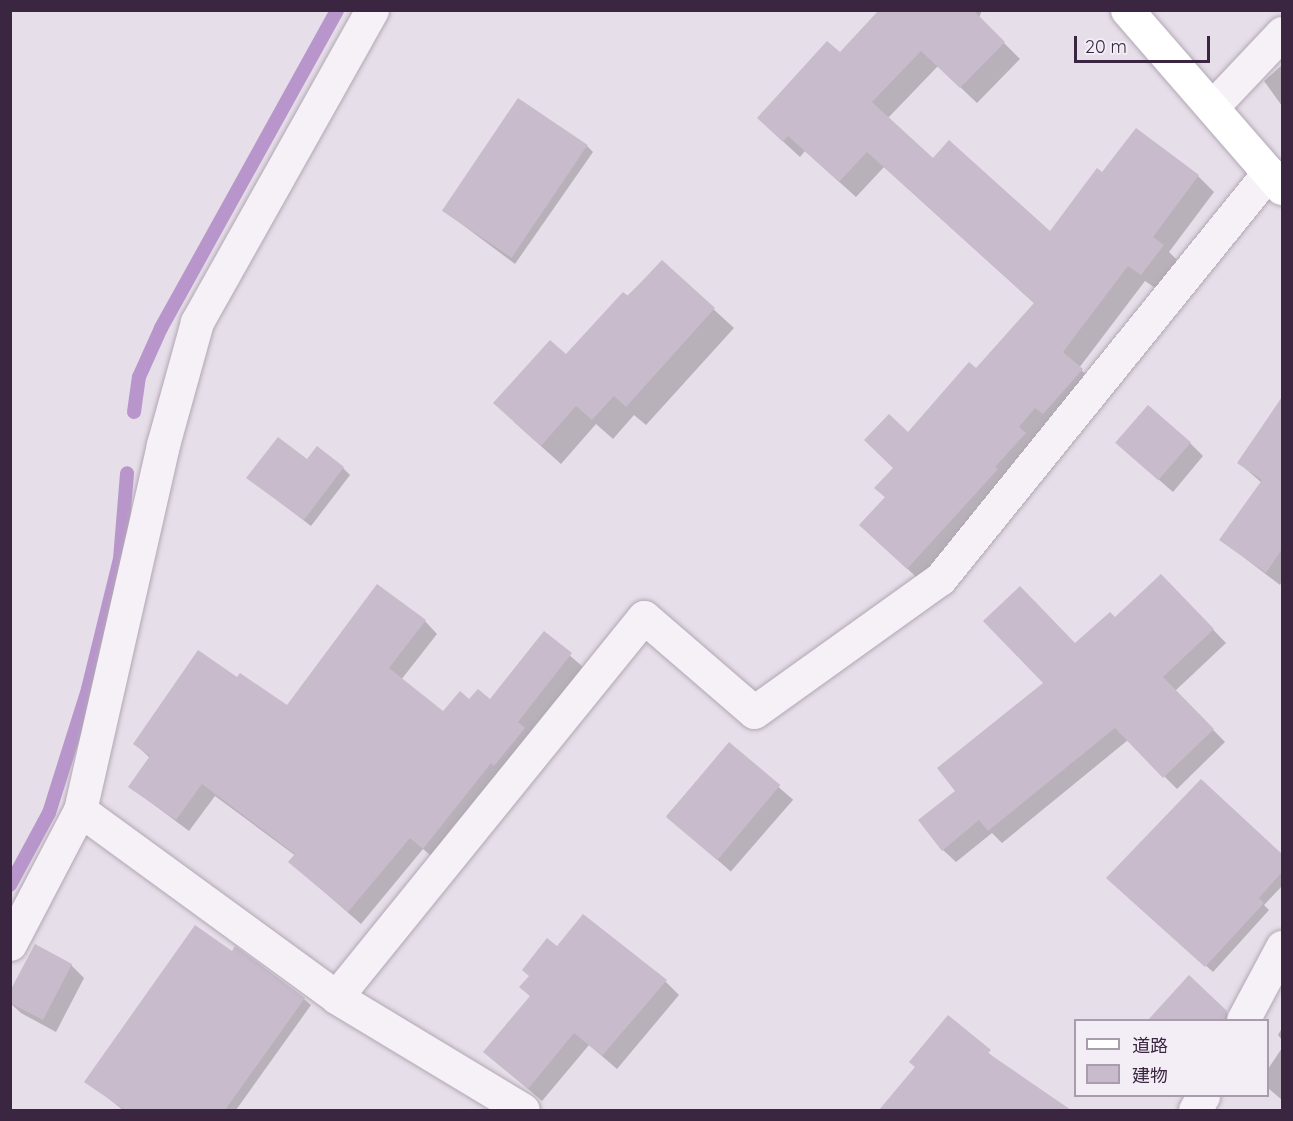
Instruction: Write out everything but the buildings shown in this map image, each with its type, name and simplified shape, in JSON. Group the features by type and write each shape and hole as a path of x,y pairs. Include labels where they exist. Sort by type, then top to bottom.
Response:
{"street":[{"path":"10,944 80,810 163,445 198,322 372,10"},
{"path":"336,997 644,617 754,712 940,579 1276,180 1127,10"},
{"path":"1212,106 1282,33"},
{"path":"80,810 336,997 523,1110"},
{"path":"1244,1019 1282,947"}],"waterway":[{"path":"134,412 139,377 161,328 337,10"},
{"path":"10,885 49,813 88,689 120,559 127,473"}]}
